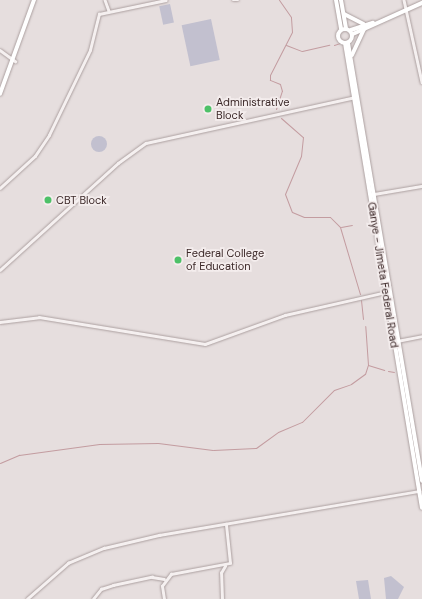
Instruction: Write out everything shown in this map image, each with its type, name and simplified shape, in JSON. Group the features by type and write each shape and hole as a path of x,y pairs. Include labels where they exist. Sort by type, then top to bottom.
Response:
{"main road":[{"path":"0,94 15,61 34,0"},
{"path":"336,0 341,30 338,38 346,43 352,32 422,3"},
{"path":"341,0 346,28 352,32"},
{"path":"344,13 355,22 364,26"},
{"path":"351,58 364,26"},
{"path":"341,30 346,28"},
{"name":"Ganye - Jimeta Federal Road","path":"346,43 351,58 386,292 396,341"},
{"name":"Ganye - Jimeta Federal Road","path":"346,43 374,194 396,341 416,458 422,508"},
{"name":"Ganye - Jimeta Federal Road","path":"416,458 422,481"}],"street":[{"path":"105,0 109,11"},
{"path":"0,188 36,156 49,135 90,50 99,14 166,0"},
{"path":"232,0 238,0"},
{"path":"404,0 422,82"},
{"path":"0,50 15,61"},
{"path":"0,270 118,162 146,143 356,97"},
{"path":"374,194 422,186"},
{"path":"0,322 39,317 205,344 286,315 386,292"},
{"path":"396,341 422,336"},
{"path":"26,599 68,563 86,554 131,541 419,491"},
{"path":"222,599 221,573 231,558 226,524"},
{"path":"93,599 101,589 113,585 152,577 164,579 171,574 225,566"},
{"path":"164,579 164,599"}],"shaded area":[{"path":"170,4 174,23 163,25 159,6"},
{"path":"211,19 220,60 190,66 182,25"},
{"path":"99,136 106,141 107,144 102,151 99,152 92,147 91,144 96,137"},
{"path":"391,576 404,587 398,599 386,599 384,578"},
{"path":"368,580 371,599 359,599 356,581"}],"waterway":[{"path":"276,109 282,91 280,84 270,80 270,75 292,32 291,17 279,0"},
{"path":"334,45 340,43"},
{"path":"286,45 302,51 329,45"},
{"path":"281,118 303,137 301,156 285,194 292,212 304,217 330,217 340,227 360,294"},
{"path":"341,227 352,225"},
{"path":"361,300 363,319"},
{"path":"0,463 19,455 99,444 158,443 213,450 256,448 278,432 302,422 334,390 351,384 365,374 368,365 365,326"},
{"path":"368,365 384,370"},
{"path":"388,371 394,372"}],"place":[{"name":"Administrative Block","path":"208,109"},
{"name":"CBT Block","path":"48,200"},
{"name":"Federal College of Education","path":"178,260"}]}
